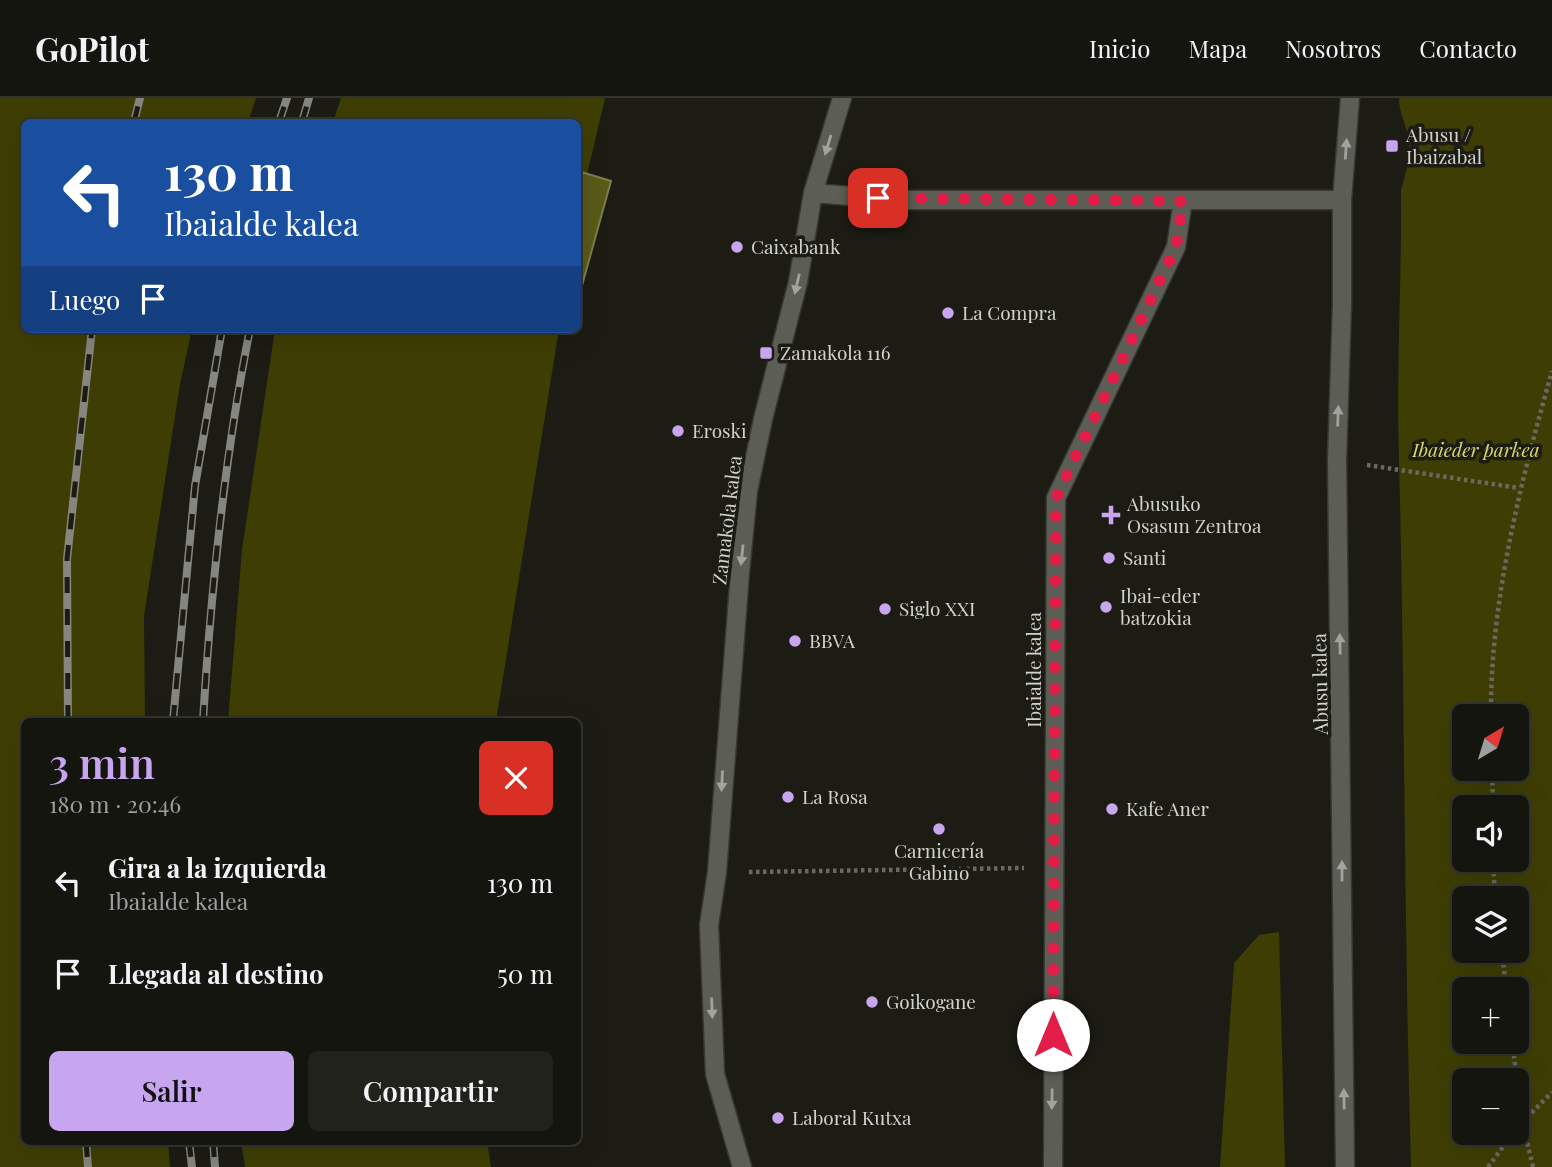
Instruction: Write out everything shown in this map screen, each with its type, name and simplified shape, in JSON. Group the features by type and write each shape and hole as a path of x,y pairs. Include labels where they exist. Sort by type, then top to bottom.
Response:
{"street":[{"name":"Zamakola kalea","path":"742,1167 715,1074 709,925 717,873 725,743 748,491 763,419 798,282 813,193 842,98"},
{"name":"Abusu kalea","path":"1345,1167 1336,460 1342,303 1342,200 1350,98"},
{"path":"813,193 900,200 1342,200"},
{"name":"Ibaialde kalea","path":"1053,1167 1056,498 1176,247 1183,201"}],"path":[{"path":"1491,704 1491,674 1519,488 1552,371"},
{"path":"1336,460 1519,488"},
{"path":"717,873 1054,868"},
{"path":"1529,1114 1552,1092"},
{"path":"1488,1167 1504,1145"},
{"path":"1528,1145 1533,1167"}],"green space":[{"path":"0,98 256,98 249,119 21,119 21,333 191,333 180,384 144,616 145,718 21,718 21,1145 168,1145 170,1167 0,1167"},
{"path":"341,98 605,98 581,200 581,119 334,119"},
{"name":"Ibaieder parkea","path":"1399,98 1552,98 1552,1167 1411,1167 1398,392 1401,190 1409,147"},
{"path":"274,333 558,333 496,718 228,718 242,550"},
{"path":"1279,932 1285,1167 1220,1167 1234,963 1259,935"},
{"path":"242,1145 488,1145 491,1167 245,1167"}],"shaded area":[{"path":"581,172 611,181 581,289"}],"railway":[{"path":"135,119 140,98"},
{"path":"280,119 287,98"},
{"path":"303,119 309,98"},
{"path":"68,718 67,559 92,333"},
{"path":"173,718 195,486 221,333"},
{"path":"203,718 220,524 249,333"},
{"path":"86,1145 88,1167"},
{"path":"189,1145 192,1167"},
{"path":"213,1145 215,1167"}],"place":[{"name":"Abusu / Ibaizabal","path":"1392,146"},
{"name":"Caixabank","path":"737,247"},
{"name":"La Compra","path":"948,313"},
{"name":"Zamakola 116","path":"766,353"},
{"name":"Eroski","path":"678,431"},
{"name":"Abusuko Osasun Zentroa","path":"1111,515"},
{"name":"Santi","path":"1109,558"},
{"name":"Ibai-eder batzokia","path":"1106,607"},
{"name":"Siglo XXI","path":"885,609"},
{"name":"BBVA","path":"795,641"},
{"name":"La Rosa","path":"788,797"},
{"name":"Kafe Aner","path":"1112,809"},
{"name":"Carnicería Gabino","path":"939,829"},
{"name":"Goikogane","path":"872,1002"},
{"name":"Laboral Kutxa","path":"778,1118"}],"route":[{"path":"878,198 1183,201 1176,247 1056,498 1053,1035"}]}
